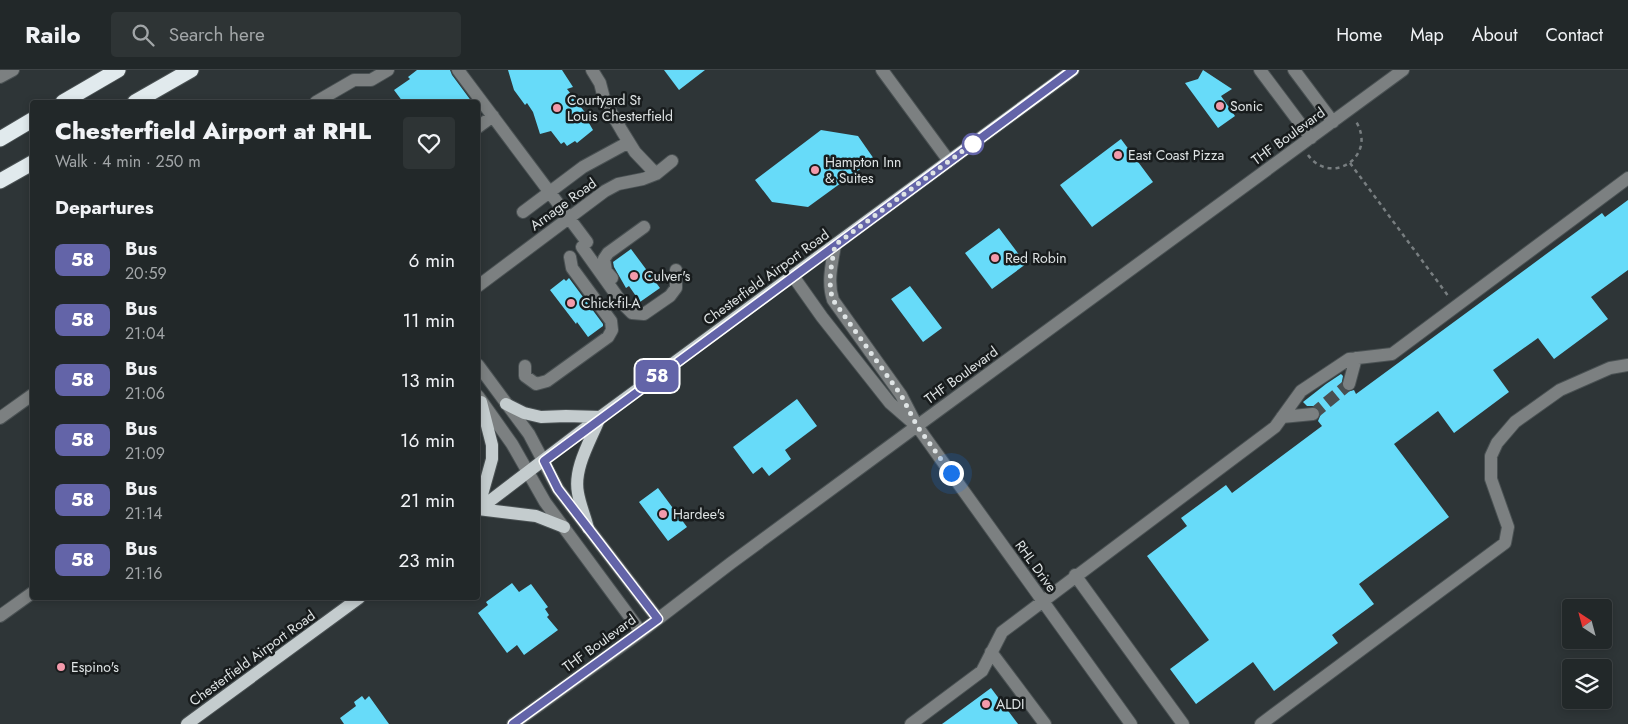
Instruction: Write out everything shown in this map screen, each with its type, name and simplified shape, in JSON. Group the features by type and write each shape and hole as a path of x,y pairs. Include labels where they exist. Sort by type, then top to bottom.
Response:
{"highway":[{"path":"66,100 118,70"},
{"path":"139,100 191,70"},
{"path":"0,139 30,121"},
{"path":"0,182 30,164"}],"main road":[{"name":"Chesterfield Airport Road","path":"480,508 600,417 1073,70"},
{"path":"480,403 492,445 492,459 480,503"},
{"path":"506,404 524,413 541,417 600,417 580,465 578,478 578,492 588,528"},
{"path":"480,510 536,516 564,527"},
{"name":"Chesterfield Airport Road","path":"187,724 356,600"}],"street":[{"path":"0,78 13,70"},
{"path":"319,100 354,80 372,80 388,70"},
{"path":"458,70 569,218 622,303 632,313 644,314 670,296 676,288 676,270"},
{"path":"592,70 600,82 605,102 635,152 656,174"},
{"path":"882,70 949,162"},
{"path":"1260,70 1306,142"},
{"path":"1294,70 1332,122"},
{"name":"THF Boulevard","path":"513,724 641,632 731,563 1403,70"},
{"path":"480,126 493,116"},
{"path":"523,212 583,167 629,142"},
{"name":"Arnage Road","path":"480,285 605,191 618,184 644,180 656,174 672,161"},
{"path":"911,724 982,671 1002,632 1075,575 1275,427 1301,391 1349,359 1392,354 1628,178"},
{"path":"644,228 608,253 604,259 606,271 629,302 644,314"},
{"name":"RHL Drive","path":"835,245 830,281 830,292 833,300 901,395 917,426 1131,724"},
{"path":"525,366 525,376 536,384 547,381 608,337 612,330 611,321 572,268 570,257"},
{"name":"RHL Drive","path":"793,276 822,317 890,403 917,426"},
{"path":"1349,384 1356,358"},
{"path":"1261,724 1505,544 1508,527 1491,479 1491,456 1497,443 1515,422 1560,390 1610,368 1628,365"},
{"path":"480,368 529,434 558,489 658,619"},
{"path":"0,418 30,396"},
{"path":"480,400 512,444 545,502 641,632"},
{"path":"1282,417 1313,414"},
{"path":"1075,575 1183,724"},
{"path":"0,616 30,594"},
{"path":"991,652 1045,724"}],"path":[{"path":"1306,142 1315,164 1333,168 1343,167 1350,163 1357,156 1362,146 1362,137 1360,128 1348,111"},
{"path":"1350,163 1450,299 1461,302"}],"building":[{"path":"417,70 450,70 471,100 402,100 394,90 410,79 408,77"},
{"name":"Courtyard St Louis Chesterfield","path":"508,70 562,70 573,87 567,89 587,115 586,118 593,130 577,143 575,141 567,146 564,142 561,144 551,131 540,134 533,112 514,90"},
{"path":"664,70 705,70 679,90"},
{"path":"1203,70 1232,89 1221,96 1235,116 1218,128 1185,83 1198,79"},
{"name":"Hampton Inn & Suites","path":"821,130 858,136 874,159 808,207 772,202 755,180"},
{"path":"1121,139 1153,182 1092,227 1060,185"},
{"path":"1628,200 1628,270 1591,297 1608,319 1554,359 1538,338 1493,370 1509,392 1454,433 1438,411 1394,444 1449,517 1359,584 1374,604 1332,635 1338,643 1274,691 1253,662 1196,704 1170,669 1209,640 1147,556 1187,526 1181,518 1226,485 1232,493 1322,426 1318,421 1321,414 1319,409 1316,406 1307,406 1303,402 1326,384 1341,374 1343,376 1341,386 1343,389 1347,392 1354,390 1356,394 1602,213 1605,217"},
{"name":"Red Robin","path":"999,228 1026,264 992,289 965,253"},
{"name":"Culver's","path":"631,249 660,288 640,302 629,286 626,288 613,262"},
{"path":"569,278 603,324 603,326 588,337 550,290 564,279 566,281"},
{"path":"910,286 942,328 923,342 891,299"},
{"path":"797,399 817,426 785,450 791,459 769,476 762,467 753,474 733,447"},
{"name":"Hardee's","path":"658,488 687,527 668,541 639,502"},
{"path":"512,583 519,592 531,584 548,607 545,609 549,615 547,617 558,630 524,655 517,645 507,653 478,613 488,605 486,602"},
{"name":"ALDI","path":"991,688 1018,724 942,724 953,716"},
{"path":"362,696 365,700 369,696 389,724 344,724 340,718 356,706 354,702"}],"tunnel":[{"path":"1313,414 1349,384"}],"bus line":[{"name":"58","path":"513,724 658,619 558,489 544,461 587,427 1073,70"}],"place":[{"name":"Sonic","path":"1220,106"},
{"name":"Courtyard St Louis Chesterfield","path":"557,108"},
{"name":"East Coast Pizza","path":"1118,155"},
{"name":"Hampton Inn & Suites","path":"815,170"},
{"name":"Red Robin","path":"995,258"},
{"name":"Culver's","path":"634,276"},
{"name":"Chick-fil-A","path":"571,303"},
{"name":"Hardee's","path":"663,514"},
{"name":"Espino's","path":"61,667"},
{"name":"ALDI","path":"986,704"}],"route":[{"path":"951,473 917,426 901,395 833,300 830,292 830,281 835,245 979,139 973,144"}]}
